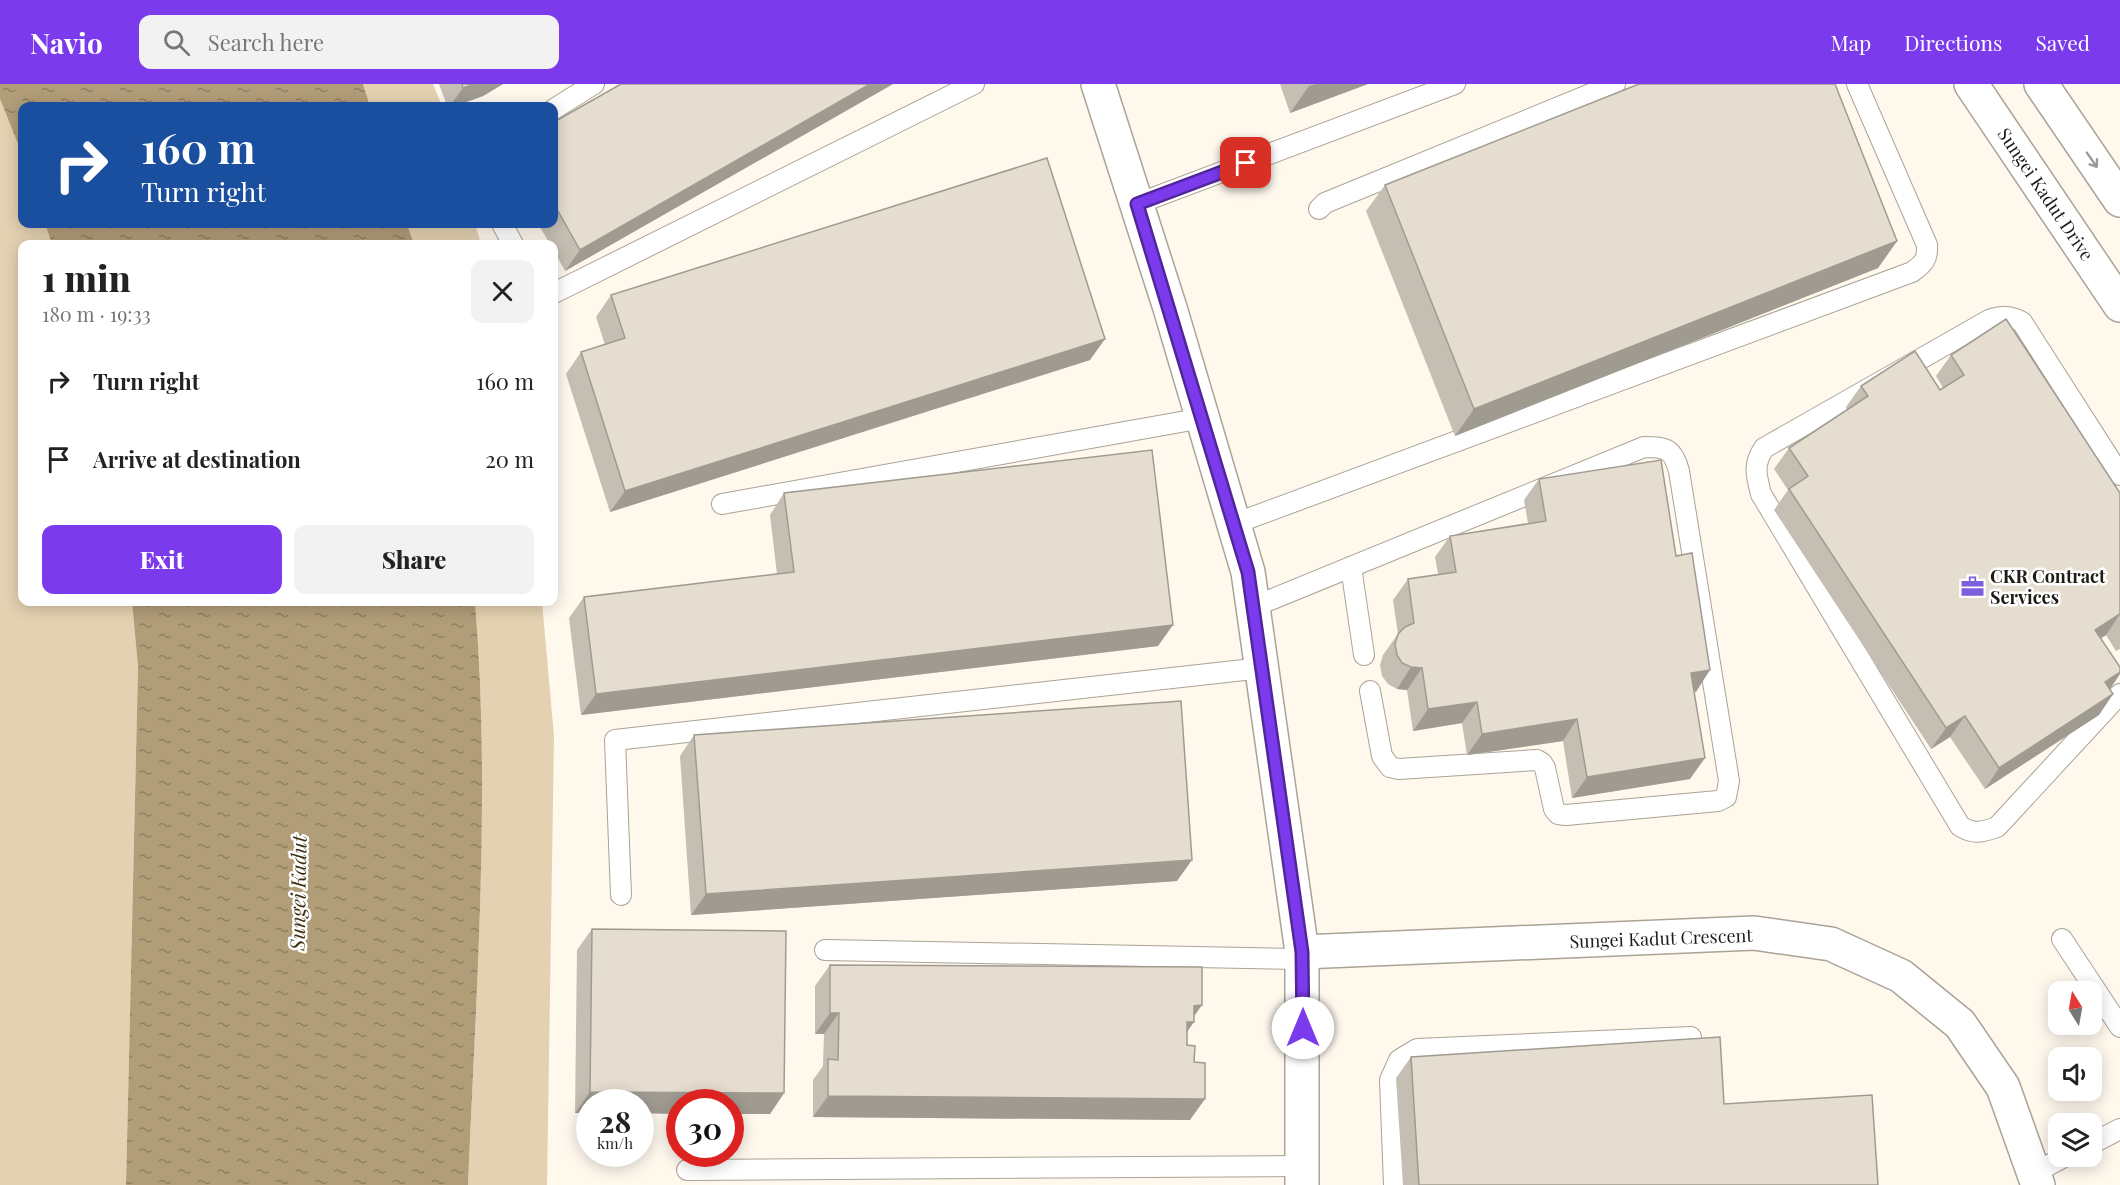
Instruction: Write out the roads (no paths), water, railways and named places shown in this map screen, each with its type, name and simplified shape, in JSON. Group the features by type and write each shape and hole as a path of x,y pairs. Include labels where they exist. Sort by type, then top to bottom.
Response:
{"street":[{"path":"1098,84 1203,418 1248,572 1302,956 1303,1176"},
{"name":"Sungei Kadut Drive","path":"1971,84 2120,305"},
{"path":"2041,84 2120,200"},
{"name":"Sungei Kadut Crescent","path":"1302,956 1754,933 1831,944 1900,976 1960,1024 2003,1088 2036,1179"}],"lane":[{"path":"558,106 594,84"},
{"path":"558,291 974,84"},
{"path":"1137,204 1455,84"},
{"path":"1319,209 1325,203 1615,84"},
{"path":"1234,524 1912,272 1923,264 1928,256 1927,245 1857,84"},
{"path":"2120,475 2022,322 2014,317 2000,316 1989,320 1764,448 1757,459 1756,473 1761,494 1960,826 1968,831 1978,833 1998,827 2120,694"},
{"path":"722,504 1203,418"},
{"path":"1253,607 1644,447 1669,450 1675,458 1679,471 1729,789 1726,797 1718,801 1566,816 1558,814 1553,806 1545,768 1537,760 1399,769 1390,767 1382,756 1370,691"},
{"path":"1351,567 1364,655"},
{"path":"621,895 615,740 1262,668"},
{"path":"2062,939 2120,1027"},
{"path":"825,950 1302,956"},
{"path":"1394,1185 1390,1080 1399,1060 1417,1049 1691,1036"},
{"path":"2102,1138 2120,1129"},
{"path":"2036,1179 2052,1167"},
{"path":"687,1170 1303,1176"}],"water":[{"path":"0,84 363,84 369,102 18,102 18,144 0,99"},
{"path":"46,228 408,228 413,240 51,240"},
{"name":"Sungei Kadut","path":"132,606 475,606 480,675 482,820 468,1185 126,1185 138,667"}],"place":[{"name":"CKR Contract Services","path":"1972,586"}]}
